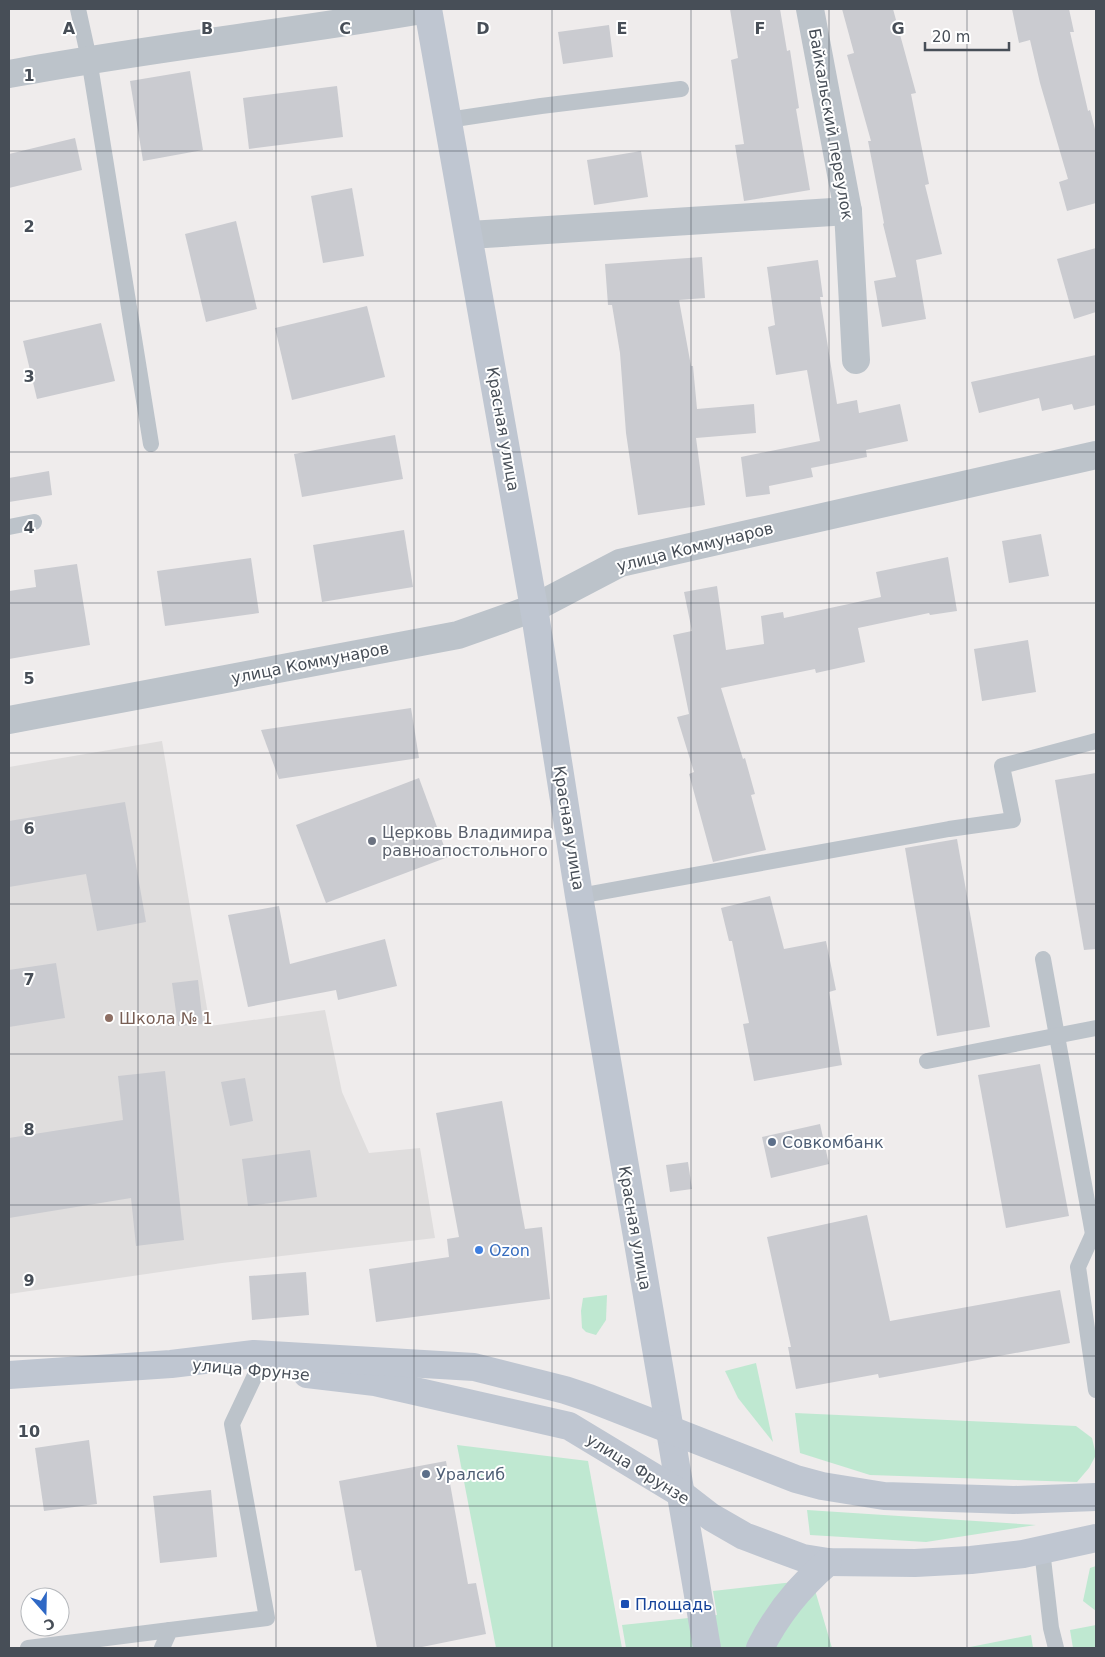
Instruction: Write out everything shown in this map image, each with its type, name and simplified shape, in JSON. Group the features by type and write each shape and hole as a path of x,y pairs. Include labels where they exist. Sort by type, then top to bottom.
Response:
{"main road":[{"name":"Красная улица","path":"428,9 534,608 579,896 707,1648"},
{"name":"улица Фрунзе","path":"9,1375 171,1364 254,1354 474,1367 565,1390 669,1428 796,1479 822,1486 884,1496 1014,1500 1096,1497"},
{"name":"улица Фрунзе","path":"171,1364 258,1368 375,1382 569,1426 680,1492 711,1517 744,1536 803,1558 828,1562 915,1563 971,1560 1042,1550 1096,1538"},
{"path":"760,1648 787,1604 806,1581 828,1562"}],"street":[{"path":"9,74 89,59 364,20 428,9"},
{"name":"Байкальский переулок","path":"810,9 848,211 856,360"},
{"path":"469,236 848,211"},
{"name":"улица Коммунаров","path":"9,720 458,635 534,608 620,563 1096,455"}],"lane":[{"path":"78,9 89,59 151,444"},
{"path":"448,120 541,106 681,89"},
{"path":"9,527 34,522"},
{"path":"579,896 950,829 1014,820 1002,766 1096,741"},
{"path":"1043,959 1095,1232 1078,1267 1096,1390"},
{"path":"928,1061 1096,1028"},
{"path":"28,1648 267,1618 232,1424 258,1368"},
{"path":"1042,1550 1051,1628 1056,1648"},
{"path":"162,1648 170,1630"}],"shaded area":[{"name":"Школа № 1","path":"162,741 210,1026 325,1010 342,1092 369,1153 420,1148 435,1238 222,1263 9,1294 9,767"}],"green space":[{"path":"607,1295 606,1320 596,1335 586,1332 582,1328 581,1311 583,1298"},
{"path":"756,1363 773,1442 738,1398 725,1371"},
{"path":"795,1413 1076,1426 1092,1438 1096,1455 1089,1468 1077,1482 870,1475 800,1453"},
{"path":"457,1445 588,1461 622,1648 496,1648"},
{"path":"807,1510 1036,1525 926,1542 810,1535"},
{"path":"1096,1566 1096,1611 1083,1601 1090,1568"},
{"path":"812,1580 832,1648 626,1648 622,1625 717,1615 713,1591"},
{"path":"1096,1625 1096,1648 1073,1648 1070,1630"},
{"path":"1031,1635 1033,1648 965,1648"}],"building":[{"path":"730,9 780,9 787,51 790,50 799,108 796,109 810,190 744,201 735,145 744,144 731,60 738,58"},
{"path":"842,9 893,9 916,93 911,94 929,184 925,185 942,254 916,260 926,319 882,327 874,281 896,277 883,224 868,141 871,141 847,55 854,53"},
{"path":"1012,9 1069,9 1074,32 1070,32 1088,111 1090,110 1096,133 1096,203 1067,211 1059,182 1068,179 1040,83 1030,40 1019,43"},
{"path":"609,25 613,57 563,64 558,32"},
{"path":"190,71 203,150 143,161 130,81"},
{"path":"337,86 343,137 249,149 243,98"},
{"path":"75,138 82,170 9,188 9,154"},
{"path":"641,151 648,197 594,205 587,160"},
{"path":"352,188 364,256 323,263 311,196"},
{"path":"236,221 257,309 206,322 185,234"},
{"path":"1096,248 1096,312 1074,319 1057,259"},
{"path":"702,257 705,298 679,300 691,366 693,366 697,409 754,404 756,433 696,438 705,505 638,515 626,433 620,353 612,305 608,305 605,264"},
{"path":"818,260 823,297 820,297 837,404 857,400 859,413 900,404 908,441 866,450 867,457 811,468 813,477 769,486 770,494 746,497 741,457 820,441 807,370 776,375 768,327 775,325 767,267"},
{"path":"367,306 385,377 292,400 275,328"},
{"path":"101,323 115,381 37,399 23,341"},
{"path":"1096,355 1096,405 1074,410 1072,404 1042,411 1039,398 979,413 971,382"},
{"path":"395,435 403,479 302,497 294,454"},
{"path":"49,471 52,495 9,502 9,478"},
{"path":"404,530 413,587 322,602 313,545"},
{"path":"1041,534 1049,576 1009,583 1002,541"},
{"path":"948,557 957,611 930,615 929,613 858,628 865,662 816,673 815,669 721,688 755,794 751,795 766,850 713,862 689,774 694,772 677,717 689,714 673,635 692,631 684,592 717,586 726,650 764,644 761,616 783,612 784,618 881,597 876,572"},
{"path":"251,558 259,613 165,626 157,571"},
{"path":"77,564 90,645 9,659 9,591 36,587 34,570"},
{"path":"1028,640 1036,692 982,701 974,649"},
{"path":"411,708 419,758 279,779 261,730"},
{"path":"1096,773 1096,949 1084,950 1055,780"},
{"name":"Церковь Владимира равноапостольного","path":"419,778 448,857 326,903 296,825"},
{"path":"125,802 146,922 97,931 86,874 9,887 9,821"},
{"path":"957,839 990,1027 937,1036 905,848"},
{"path":"770,896 784,949 826,941 836,990 829,992 842,1065 754,1081 743,1024 749,1023 732,941 729,941 721,908"},
{"path":"279,906 290,964 385,939 397,986 338,1000 336,990 248,1007 228,915"},
{"path":"56,963 65,1018 9,1027 9,970"},
{"path":"198,980 203,1024 178,1026 172,983"},
{"path":"1040,1064 1069,1216 1006,1228 978,1075"},
{"path":"165,1071 184,1240 136,1246 131,1198 9,1218 9,1138 123,1120 118,1076"},
{"path":"245,1078 253,1121 230,1126 221,1082"},
{"path":"502,1101 525,1229 542,1227 550,1299 376,1322 369,1269 449,1257 447,1239 459,1237 436,1113"},
{"path":"820,1124 829,1164 771,1178 762,1137"},
{"path":"310,1150 317,1197 248,1206 242,1159"},
{"path":"688,1162 692,1189 670,1192 666,1165"},
{"path":"867,1215 890,1321 1060,1290 1070,1343 879,1378 878,1374 796,1389 788,1347 791,1347 767,1237"},
{"path":"306,1272 309,1315 252,1320 249,1276"},
{"path":"89,1440 97,1504 44,1511 35,1448"},
{"path":"446,1461 468,1584 476,1583 486,1634 417,1648 377,1648 361,1570 355,1571 339,1481"},
{"path":"211,1490 217,1557 160,1563 153,1496"}],"place":[{"name":"Церковь Владимира равноапостольного","path":"372,841"},
{"name":"Школа № 1","path":"109,1018"},
{"name":"Совкомбанк","path":"772,1142"},
{"name":"Ozon","path":"479,1250"},
{"name":"Уралсиб","path":"426,1474"},
{"name":"Площадь","path":"625,1604"}]}
